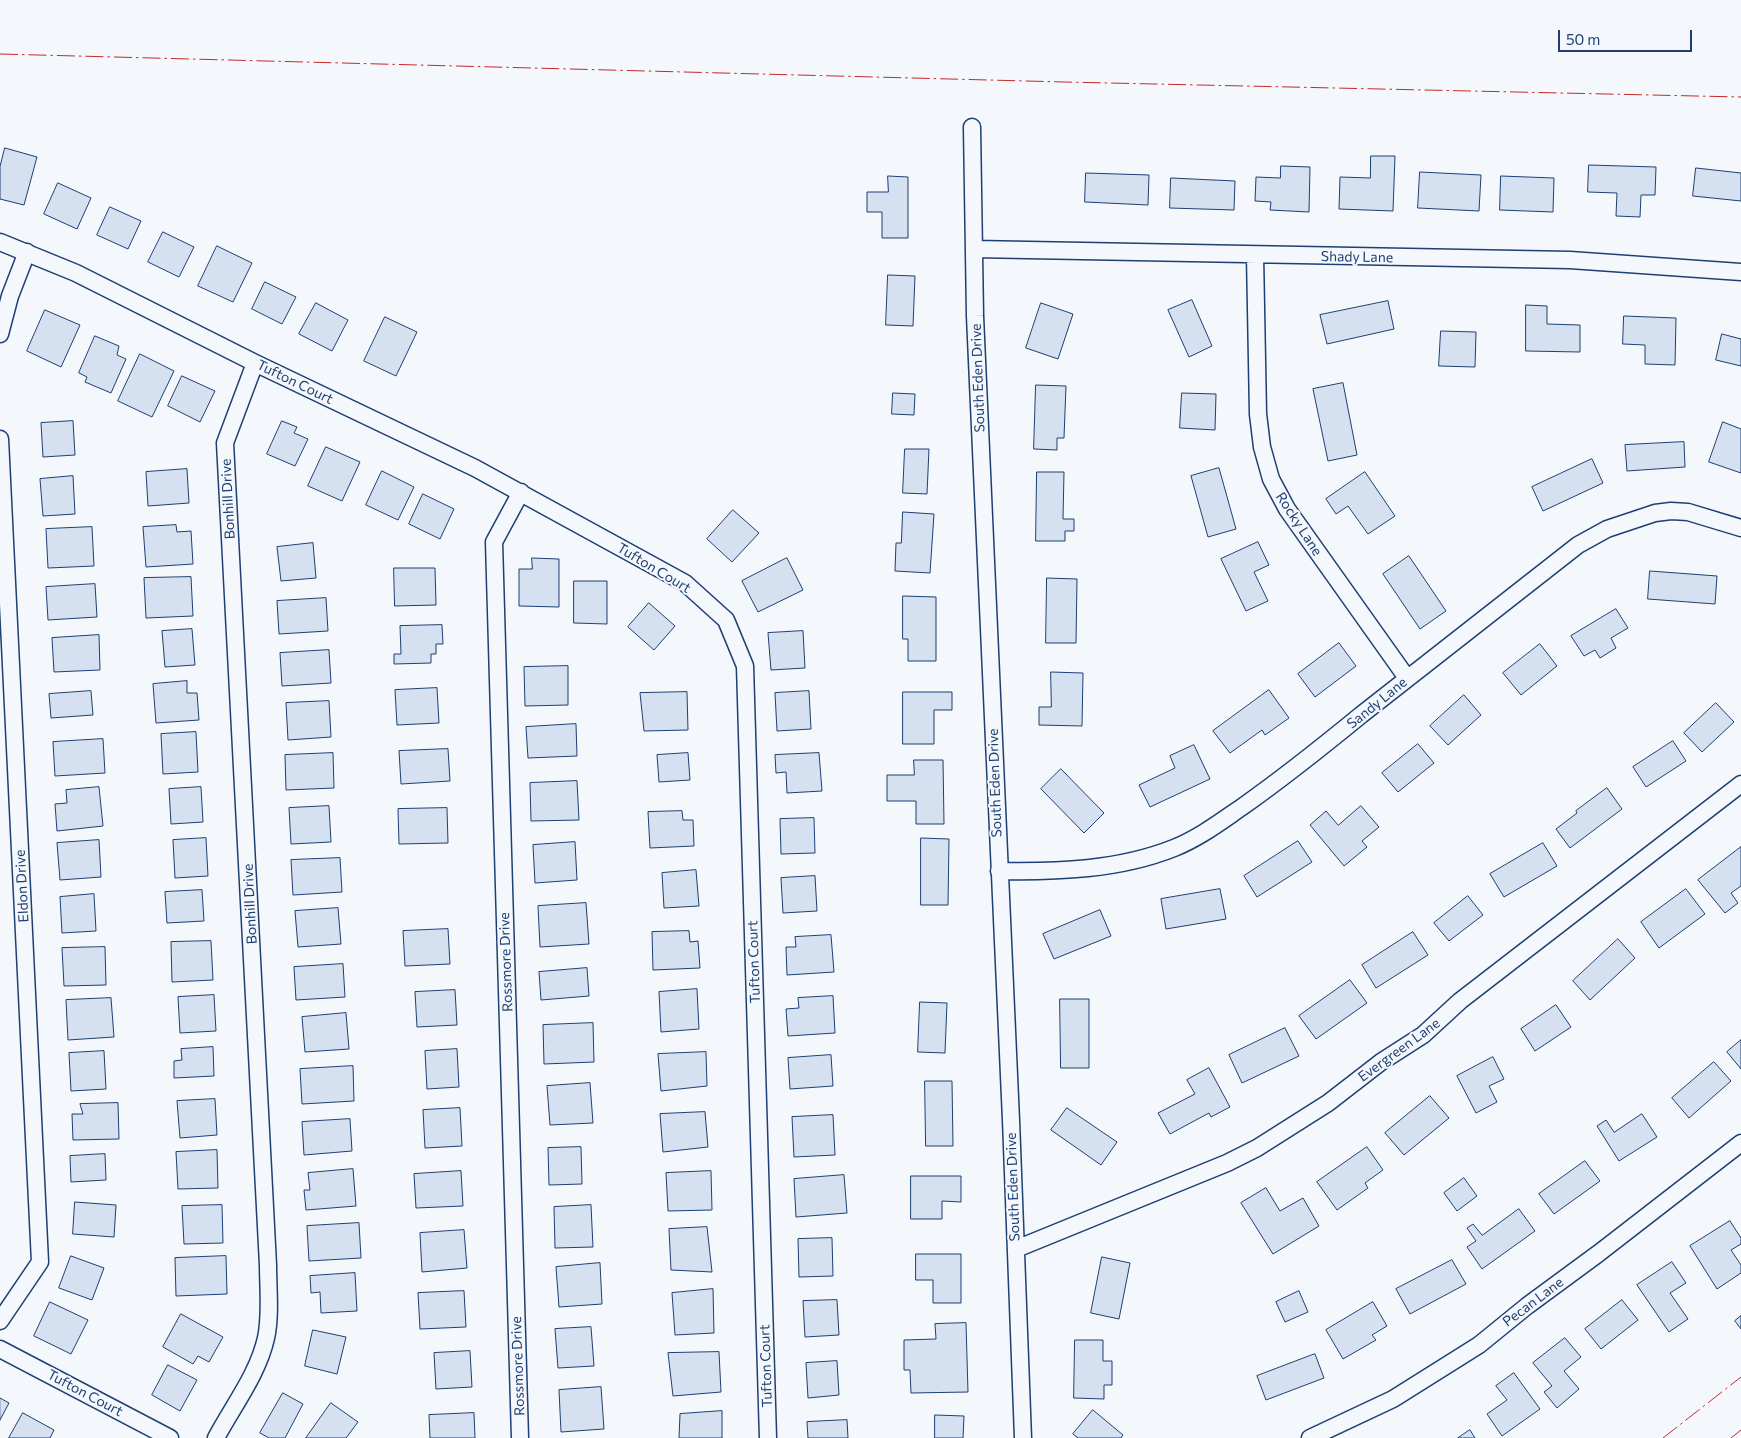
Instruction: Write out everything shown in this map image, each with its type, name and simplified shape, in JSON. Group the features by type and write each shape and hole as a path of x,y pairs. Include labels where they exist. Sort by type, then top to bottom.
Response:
{"street":[{"name":"South Eden Drive","path":"972,127 976,336 1023,1438"},
{"name":"Tufton Court","path":"0,242 76,273 255,363 476,468 685,583 726,620 746,666 768,1438"},
{"name":"Shady Lane","path":"974,249 1570,260 1741,272"},
{"path":"0,334 10,296 27,252"},
{"name":"Rocky Lane","path":"1254,255 1258,414 1262,447 1271,479 1287,509 1407,678"},
{"name":"Bonhill Drive","path":"216,1438 257,1365 266,1337 268,1314 268,1265 225,443 255,363"},
{"name":"Eldon Drive","path":"0,439 40,1262 0,1322"},
{"name":"Rossmore Drive","path":"520,1438 494,542 521,492"},
{"name":"Sandy Lane","path":"999,871 1077,869 1127,862 1143,859 1190,841 1205,833 1287,776 1407,678 1578,545 1607,529 1655,513 1672,511 1688,512 1741,528"},
{"name":"Evergreen Lane","path":"1016,1250 1227,1163 1257,1148 1320,1108 1381,1062 1423,1035 1460,1001 1741,784"},
{"name":"Pecan Lane","path":"1310,1438 1392,1399 1478,1345 1741,1143"},
{"name":"Tufton Court","path":"0,1349 170,1438"}],"building":[{"path":"5,148 37,157 24,205 0,199 0,167"},
{"path":"1371,156 1395,156 1393,211 1339,209 1340,177 1370,178"},
{"path":"1589,165 1656,167 1655,195 1641,195 1640,217 1616,216 1617,193 1588,192"},
{"path":"1281,166 1310,167 1309,212 1270,210 1271,202 1255,201 1256,177 1280,178"},
{"path":"1696,168 1741,173 1741,201 1693,196"},
{"path":"1420,172 1481,175 1479,211 1418,208"},
{"path":"1086,173 1149,175 1148,205 1085,202"},
{"path":"888,176 908,177 908,238 882,238 882,212 867,212 867,192 888,192"},
{"path":"1501,176 1554,178 1553,212 1500,210"},
{"path":"1171,178 1235,181 1234,210 1170,208"},
{"path":"58,183 91,198 77,229 44,214"},
{"path":"110,207 141,221 128,249 97,235"},
{"path":"163,232 194,247 179,277 148,262"},
{"path":"217,246 252,263 233,302 198,286"},
{"path":"888,275 915,276 913,326 886,325"},
{"path":"265,282 296,297 282,324 252,309"},
{"path":"1192,300 1212,346 1189,357 1168,310"},
{"path":"1388,301 1394,329 1327,344 1320,315"},
{"path":"316,303 348,320 332,351 299,334"},
{"path":"1041,303 1073,314 1058,359 1026,348"},
{"path":"1526,305 1547,306 1547,324 1580,325 1580,352 1526,351"},
{"path":"45,310 80,325 61,367 27,351"},
{"path":"1624,316 1676,318 1675,365 1645,364 1645,345 1623,344"},
{"path":"385,317 417,332 396,376 364,361"},
{"path":"1441,331 1476,332 1475,367 1439,366"},
{"path":"1722,334 1741,339 1741,366 1716,360"},
{"path":"95,336 119,346 117,355 126,359 111,393 85,382 87,377 79,373"},
{"path":"140,354 174,371 152,417 118,401"},
{"path":"182,376 215,391 200,422 168,406"},
{"path":"1343,383 1357,455 1328,461 1313,389"},
{"path":"1036,385 1066,386 1064,438 1057,438 1057,450 1034,449"},
{"path":"893,393 915,394 914,415 892,414"},
{"path":"1182,393 1216,394 1215,430 1180,428"},
{"path":"73,421 75,455 43,457 41,423"},
{"path":"282,421 297,427 294,433 308,439 295,466 267,454"},
{"path":"1723,422 1741,429 1741,473 1709,462"},
{"path":"1684,442 1685,467 1627,471 1625,445"},
{"path":"326,447 360,462 342,501 308,486"},
{"path":"905,449 929,449 927,494 903,493"},
{"path":"1592,459 1603,483 1543,511 1532,487"},
{"path":"1219,468 1236,529 1208,537 1191,476"},
{"path":"187,469 189,503 148,506 146,472"},
{"path":"382,471 414,487 398,520 366,505"},
{"path":"1037,472 1064,472 1063,519 1074,519 1074,531 1065,531 1065,541 1036,541"},
{"path":"1365,472 1395,516 1368,534 1348,506 1336,514 1326,499"},
{"path":"73,476 75,514 43,516 40,479"},
{"path":"423,494 454,509 440,539 409,524"},
{"path":"733,510 759,533 732,562 707,539"},
{"path":"903,512 934,514 930,573 895,571 896,543 901,543"},
{"path":"176,525 177,532 191,531 193,564 146,567 143,527"},
{"path":"92,527 94,566 48,568 46,529"},
{"path":"1258,542 1269,565 1254,572 1268,601 1246,611 1221,559"},
{"path":"313,543 316,578 281,581 277,547"},
{"path":"1409,556 1446,611 1420,629 1383,574"},
{"path":"532,558 559,559 559,607 519,606 519,569 532,569"},
{"path":"787,558 803,590 758,612 742,581"},
{"path":"394,568 435,568 436,605 395,606"},
{"path":"1650,571 1717,576 1715,604 1648,599"},
{"path":"191,577 193,616 146,618 144,578"},
{"path":"1047,578 1077,579 1076,643 1046,643"},
{"path":"574,581 607,581 607,624 574,623"},
{"path":"95,584 97,617 48,620 46,587"},
{"path":"903,596 936,597 936,661 908,661 908,639 903,639"},
{"path":"326,598 328,631 279,634 277,601"},
{"path":"649,603 675,626 654,650 628,627"},
{"path":"1616,609 1628,628 1611,638 1616,648 1600,658 1595,650 1584,656 1571,636"},
{"path":"442,625 443,644 436,644 436,654 431,654 431,663 394,664 394,654 401,654 400,626"},
{"path":"192,629 195,665 165,667 162,631"},
{"path":"803,631 805,668 771,670 768,633"},
{"path":"99,635 100,670 54,672 52,638"},
{"path":"1339,643 1356,666 1315,697 1298,674"},
{"path":"1540,644 1557,666 1521,695 1503,673"},
{"path":"329,650 331,683 282,686 280,653"},
{"path":"568,666 568,705 525,706 524,667"},
{"path":"1051,672 1083,673 1082,726 1039,725 1039,707 1051,707"},
{"path":"187,681 187,693 197,693 199,720 156,723 153,684"},
{"path":"437,688 439,723 397,725 395,690"},
{"path":"1269,690 1289,718 1265,735 1262,730 1230,753 1213,731"},
{"path":"91,691 93,715 51,718 49,694"},
{"path":"809,691 811,729 777,731 775,693"},
{"path":"687,692 688,730 644,731 640,693"},
{"path":"903,692 952,692 952,710 934,710 934,744 903,744"},
{"path":"1464,695 1481,715 1448,745 1430,726"},
{"path":"329,701 331,737 288,740 286,703"},
{"path":"1716,703 1734,722 1702,752 1684,733"},
{"path":"576,724 577,756 528,758 526,727"},
{"path":"196,732 198,772 163,774 161,734"},
{"path":"103,739 105,773 55,776 53,742"},
{"path":"1673,741 1686,761 1646,787 1633,767"},
{"path":"1418,744 1434,763 1398,792 1382,773"},
{"path":"1194,745 1210,779 1150,807 1139,785 1175,768 1170,756"},
{"path":"448,749 450,781 401,784 399,751"},
{"path":"333,753 334,788 286,790 285,755"},
{"path":"688,753 690,780 659,782 657,755"},
{"path":"819,753 822,791 787,793 786,772 776,773 775,755"},
{"path":"914,760 943,760 944,824 916,824 916,801 887,801 887,775 914,775"},
{"path":"1061,769 1104,813 1084,833 1041,789"},
{"path":"577,781 579,820 531,821 530,783"},
{"path":"99,787 103,826 57,831 55,804 67,803 66,790"},
{"path":"201,787 203,822 171,824 169,789"},
{"path":"1607,788 1622,809 1570,848 1556,829"},
{"path":"329,806 331,842 291,844 289,808"},
{"path":"1361,806 1379,827 1362,841 1367,847 1344,866 1310,825 1326,811 1338,825"},
{"path":"447,808 448,843 399,844 398,809"},
{"path":"682,811 683,820 693,820 694,846 650,848 648,812"},
{"path":"814,818 815,853 781,854 780,819"},
{"path":"206,838 208,876 175,878 173,840"},
{"path":"921,838 949,839 948,905 921,905"},
{"path":"99,840 101,877 60,880 57,843"},
{"path":"1298,841 1312,862 1257,897 1244,876"},
{"path":"575,842 577,880 535,883 533,845"},
{"path":"1543,843 1557,866 1504,897 1490,874"},
{"path":"1741,847 1741,886 1731,893 1738,903 1725,913 1698,880"},
{"path":"340,858 342,892 293,895 291,860"},
{"path":"696,870 699,906 664,908 662,873"},
{"path":"815,876 817,911 783,913 781,878"},
{"path":"1220,889 1226,919 1166,929 1161,899"},
{"path":"1686,889 1705,914 1659,948 1641,922"},
{"path":"202,890 204,921 167,923 165,892"},
{"path":"94,894 96,931 62,933 60,897"},
{"path":"1468,896 1483,915 1449,941 1434,923"},
{"path":"586,903 589,944 540,947 538,906"},
{"path":"338,908 341,944 298,947 295,911"},
{"path":"1100,910 1111,936 1054,959 1043,934"},
{"path":"448,929 450,964 405,966 403,931"},
{"path":"689,931 690,942 698,941 700,968 653,970 652,932"},
{"path":"1413,932 1428,955 1376,988 1362,965"},
{"path":"831,935 834,972 787,975 786,947 796,947 795,937"},
{"path":"1618,939 1635,958 1590,1000 1573,981"},
{"path":"211,941 213,980 172,982 171,942"},
{"path":"105,947 106,985 64,986 62,948"},
{"path":"343,964 345,997 296,1000 294,967"},
{"path":"587,968 589,996 541,1000 539,972"},
{"path":"1350,980 1367,1003 1316,1039 1299,1016"},
{"path":"697,989 699,1029 661,1032 659,992"},
{"path":"455,990 457,1025 417,1027 415,992"},
{"path":"214,995 216,1031 180,1033 178,997"},
{"path":"833,996 835,1033 788,1036 786,1009 799,1008 798,998"},
{"path":"111,998 114,1037 68,1040 66,1000"},
{"path":"1060,999 1089,999 1089,1068 1061,1068"},
{"path":"920,1002 947,1003 945,1053 918,1052"},
{"path":"1556,1005 1571,1027 1535,1051 1521,1029"},
{"path":"346,1013 349,1049 305,1052 302,1017"},
{"path":"593,1023 594,1062 544,1064 543,1025"},
{"path":"1285,1028 1299,1056 1242,1083 1229,1055"},
{"path":"1741,1040 1741,1069 1727,1052"},
{"path":"213,1047 214,1076 174,1078 174,1061 182,1060 181,1049"},
{"path":"457,1049 459,1087 427,1089 425,1051"},
{"path":"104,1051 106,1089 71,1091 69,1053"},
{"path":"706,1052 707,1086 661,1091 658,1054"},
{"path":"831,1055 833,1086 790,1089 788,1058"},
{"path":"1493,1057 1504,1079 1489,1086 1497,1102 1476,1113 1457,1076"},
{"path":"1714,1062 1731,1081 1689,1118 1672,1098"},
{"path":"353,1066 354,1101 302,1104 300,1069"},
{"path":"1209,1068 1230,1107 1211,1117 1209,1113 1170,1134 1158,1113 1195,1094 1187,1080"},
{"path":"925,1081 952,1081 953,1146 926,1146"},
{"path":"590,1083 593,1123 550,1125 547,1086"},
{"path":"1430,1096 1449,1118 1404,1155 1385,1133"},
{"path":"215,1099 217,1135 180,1138 177,1101"},
{"path":"118,1103 119,1139 73,1140 72,1114 83,1114 80,1104"},
{"path":"460,1108 462,1146 425,1148 423,1110"},
{"path":"1067,1108 1117,1142 1101,1165 1051,1130"},
{"path":"705,1112 708,1147 663,1152 660,1114"},
{"path":"1642,1114 1657,1137 1619,1161 1597,1126 1606,1120 1614,1132"},
{"path":"833,1115 835,1155 794,1157 792,1117"},
{"path":"350,1119 352,1151 304,1155 302,1122"},
{"path":"581,1147 582,1184 549,1185 548,1148"},
{"path":"1367,1147 1383,1170 1365,1183 1368,1188 1337,1210 1317,1182"},
{"path":"217,1150 218,1188 178,1189 176,1152"},
{"path":"105,1154 106,1180 71,1182 70,1156"},
{"path":"1585,1161 1600,1181 1554,1214 1539,1194"},
{"path":"353,1169 356,1206 306,1210 304,1190 310,1190 308,1173"},
{"path":"461,1171 463,1206 416,1208 414,1174"},
{"path":"711,1171 712,1210 668,1211 666,1173"},
{"path":"844,1175 847,1213 796,1217 794,1179"},
{"path":"911,1176 961,1176 961,1202 942,1201 942,1219 911,1219"},
{"path":"1464,1178 1477,1196 1457,1211 1444,1193"},
{"path":"1266,1188 1280,1211 1303,1198 1319,1226 1273,1254 1241,1203"},
{"path":"75,1202 116,1205 114,1237 73,1234"},
{"path":"222,1205 223,1243 184,1244 182,1206"},
{"path":"591,1205 593,1247 555,1248 554,1207"},
{"path":"1519,1209 1535,1231 1482,1269 1467,1247 1476,1241 1467,1228 1473,1224 1482,1235"},
{"path":"1730,1221 1741,1238 1741,1244 1731,1250 1741,1265 1741,1273 1717,1289 1690,1246"},
{"path":"359,1223 361,1258 309,1261 307,1226"},
{"path":"707,1227 712,1272 671,1270 669,1229"},
{"path":"464,1230 467,1268 422,1272 420,1233"},
{"path":"832,1238 833,1276 799,1277 798,1239"},
{"path":"916,1254 961,1254 961,1303 933,1303 933,1280 916,1280"},
{"path":"71,1256 104,1268 92,1300 59,1288"},
{"path":"226,1256 227,1294 176,1296 175,1258"},
{"path":"1102,1257 1130,1263 1119,1319 1091,1313"},
{"path":"1452,1260 1466,1284 1410,1314 1396,1289"},
{"path":"1672,1262 1686,1283 1670,1293 1688,1319 1669,1332 1637,1285"},
{"path":"600,1263 602,1304 559,1307 556,1267"},
{"path":"355,1273 357,1311 321,1313 320,1292 311,1293 310,1276"},
{"path":"713,1289 714,1333 675,1335 672,1293"},
{"path":"464,1291 466,1327 420,1329 418,1293"},
{"path":"1299,1291 1308,1312 1285,1322 1276,1302"},
{"path":"837,1300 839,1335 805,1337 803,1301"},
{"path":"1622,1300 1638,1320 1601,1349 1585,1329"},
{"path":"50,1302 88,1320 71,1354 34,1336"},
{"path":"1373,1302 1387,1326 1372,1335 1376,1340 1343,1359 1326,1330"},
{"path":"181,1314 223,1337 209,1362 198,1356 193,1364 163,1347"},
{"path":"1741,1316 1741,1329 1735,1321"},
{"path":"966,1323 968,1392 911,1393 910,1370 904,1370 904,1340 936,1339 935,1324"},
{"path":"591,1327 594,1366 558,1368 555,1329"},
{"path":"313,1330 346,1337 337,1374 305,1366"},
{"path":"1565,1338 1581,1357 1564,1371 1579,1389 1557,1408 1544,1392 1552,1386 1533,1363"},
{"path":"1075,1340 1103,1340 1103,1361 1112,1361 1112,1385 1104,1385 1104,1399 1074,1398"},
{"path":"470,1351 472,1387 436,1389 434,1353"},
{"path":"719,1352 721,1392 673,1396 668,1353"},
{"path":"1315,1354 1324,1378 1266,1400 1257,1376"},
{"path":"837,1361 839,1395 808,1398 806,1363"},
{"path":"168,1365 197,1380 180,1411 152,1395"},
{"path":"1514,1373 1540,1409 1502,1436 1487,1414 1507,1400 1496,1386"},
{"path":"601,1387 604,1429 561,1432 559,1390"},
{"path":"283,1393 303,1404 285,1438 269,1438 260,1433"},
{"path":"0,1398 9,1403 0,1420"},
{"path":"331,1403 358,1422 346,1438 306,1438"},
{"path":"1093,1410 1123,1435 1121,1438 1078,1438 1073,1434"},
{"path":"722,1411 722,1438 679,1438 680,1414"},
{"path":"23,1413 54,1430 50,1438 9,1438"},
{"path":"474,1413 475,1438 430,1438 429,1415"},
{"path":"935,1415 964,1416 963,1438 935,1438"},
{"path":"847,1420 848,1438 808,1438 807,1422"},
{"path":"1470,1430 1475,1438 1458,1438"}],"power":[{"path":"0,54 1064,82 1741,97"},
{"path":"1663,1438 1741,1377"},
{"path":"1731,1438 1741,1430"}]}
